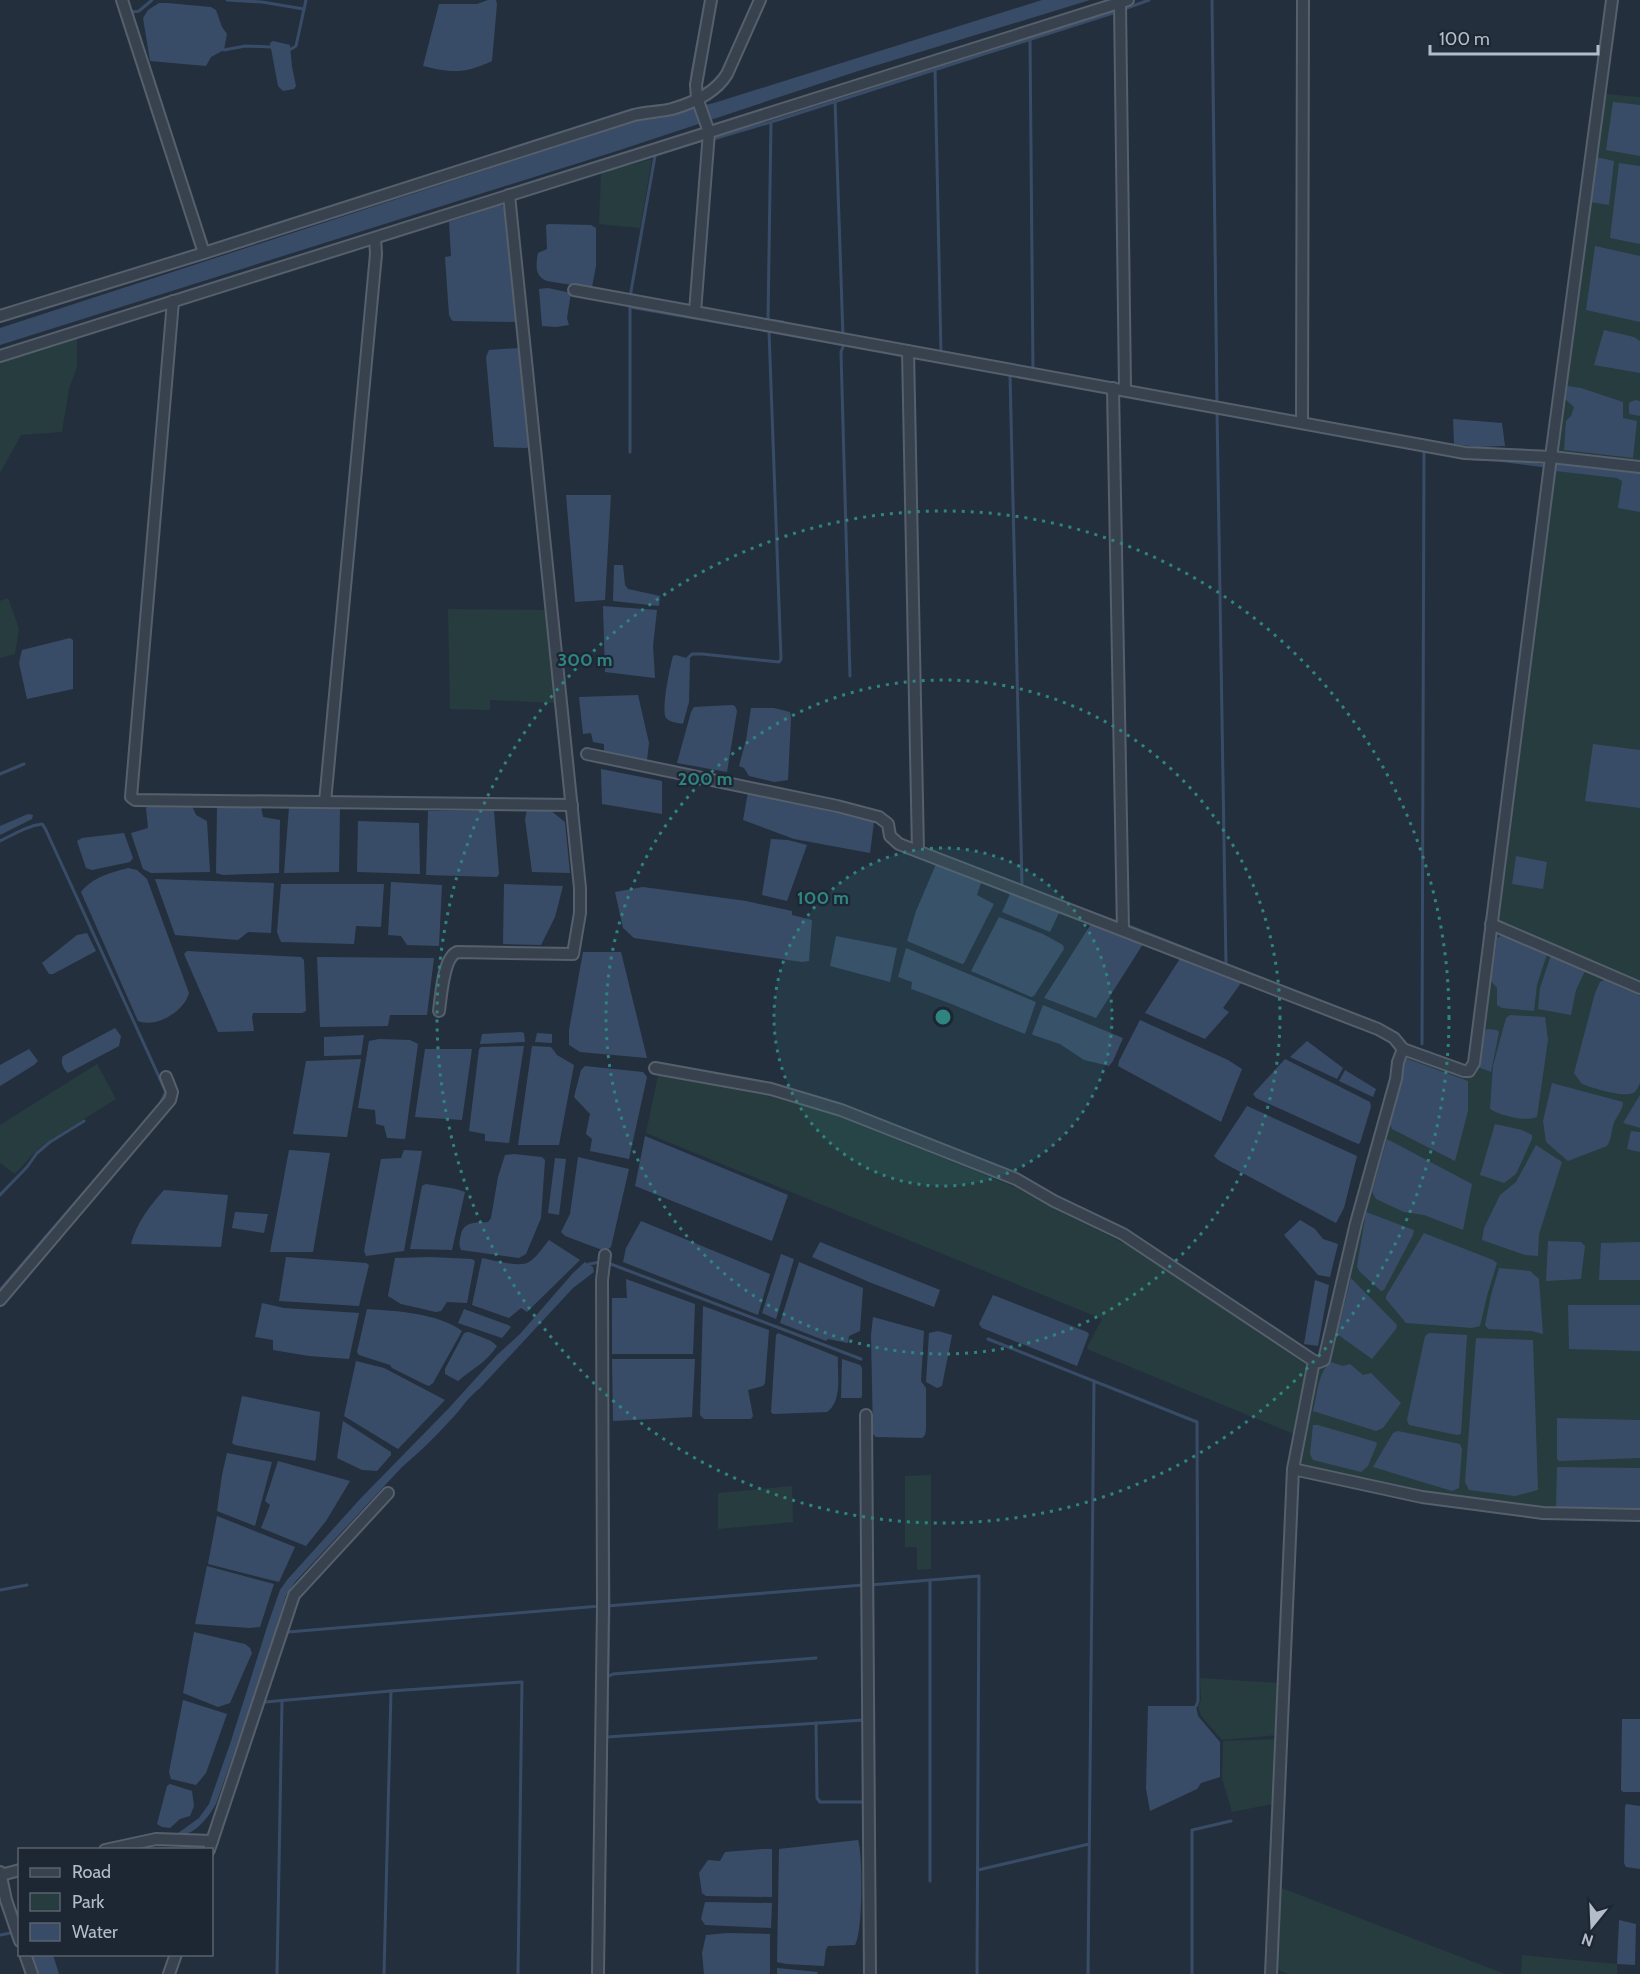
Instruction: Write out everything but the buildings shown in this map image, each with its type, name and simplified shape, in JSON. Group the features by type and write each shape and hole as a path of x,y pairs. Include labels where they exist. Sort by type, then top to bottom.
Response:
{"street":[{"path":"122,0 204,253"},
{"path":"695,312 708,128 698,100 696,76 711,0"},
{"path":"0,316 634,115 673,109 698,100 711,92 724,78 760,0"},
{"path":"1302,422 1304,0"},
{"path":"587,754 837,806 879,817 888,824 890,836 894,841 1378,1029 1394,1038 1403,1049 1469,1071 1473,1068 1612,0"},
{"path":"0,356 509,195 708,128 1124,2 1125,390"},
{"path":"439,1011 448,962 452,954 457,952 573,954 579,924 580,902 572,805 509,195"},
{"path":"325,802 376,254 375,238"},
{"path":"574,290 1465,453 1551,457 1640,467"},
{"path":"173,301 131,797 135,800 572,805"},
{"path":"908,351 918,851"},
{"path":"1113,388 1123,930"},
{"path":"1491,924 1640,988"},
{"path":"655,1068 761,1087 831,1107 1016,1179 1123,1234 1314,1361 1319,1362 1324,1360 1326,1355 1354,1234 1403,1049"},
{"path":"0,1300 170,1100 172,1092 165,1077"},
{"path":"598,1974 603,1606 602,1270 605,1255"},
{"path":"1271,1974 1293,1469 1314,1361"},
{"path":"866,1415 870,1974"},
{"path":"1293,1469 1422,1497 1543,1513 1640,1515"},
{"path":"114,1848 156,1839 211,1845 294,1595 388,1493"},
{"path":"18,1870 0,1873 18,1935"},
{"path":"26,1956 32,1974"},
{"path":"169,1974 175,1956"}],"green space":[{"path":"1605,94 1640,97 1640,462 1556,453"},
{"path":"652,159 640,228 599,224 601,173"},
{"path":"77,337 77,367 69,389 62,432 21,435 0,473 0,361"},
{"path":"1554,461 1640,470 1640,984 1495,923"},
{"path":"7,598 19,629 15,654 0,658 0,601"},
{"path":"448,609 546,610 556,703 490,700 490,710 450,709"},
{"path":"1499,933 1640,992 1640,1512 1559,1511 1422,1493 1301,1467 1298,1463 1315,1372 1319,1367 1341,1296 1405,1052 1467,1076 1476,1074 1491,947 1495,936"},
{"path":"97,1064 116,1099 50,1140 37,1150 15,1174 0,1163 0,1125"},
{"path":"658,1075 758,1093 832,1114 1017,1188 1128,1245 1308,1366 1294,1434 1089,1350 1087,1347 1102,1319 646,1133"},
{"path":"931,1475 931,1569 917,1570 917,1547 905,1547 905,1476"},
{"path":"792,1486 793,1522 718,1529 718,1493"},
{"path":"1200,1678 1279,1683 1277,1735 1222,1740 1201,1716 1198,1707 1201,1700"},
{"path":"1277,1739 1274,1802 1232,1812 1222,1778 1223,1741"},
{"path":"1279,1887 1505,1974 1288,1974 1277,1969"},
{"path":"1522,1955 1617,1964 1617,1974 1521,1974"}],"water":[{"path":"496,0 497,4 492,61 458,71 423,66 439,4 477,4"},
{"path":"1042,0 1090,0 858,71 620,150 0,345 0,328 649,117 714,103"},
{"path":"159,3 211,7 216,10 227,34 224,50 211,57 206,66 150,61 143,18 148,10"},
{"path":"273,41 290,45 296,86 294,89 283,91 278,86 270,43"},
{"path":"1613,102 1640,105 1640,156 1606,150"},
{"path":"1596,157 1614,161 1609,205 1590,202"},
{"path":"1619,163 1640,166 1640,244 1610,238"},
{"path":"501,205 506,208 518,322 453,321 449,315 445,257 451,256 449,222"},
{"path":"546,225 591,225 596,228 596,266 592,287 547,281 540,276 537,266 538,253 547,249"},
{"path":"1595,246 1640,256 1640,322 1586,310"},
{"path":"548,288 571,293 567,318 569,325 542,326 539,289"},
{"path":"1604,330 1634,337 1640,341 1640,373 1594,365"},
{"path":"518,348 529,445 527,448 494,447 486,357 489,350"},
{"path":"1567,386 1581,388 1623,402 1623,418 1637,421 1633,458 1564,450 1566,421 1571,416 1574,407 1565,399"},
{"path":"1635,400 1640,401 1640,416 1629,414 1629,403"},
{"path":"1453,419 1502,423 1505,446 1477,447 1454,444"},
{"path":"1556,463 1640,473 1640,512 1618,508 1622,481 1617,478 1555,471"},
{"path":"566,495 611,495 605,600 575,602"},
{"path":"614,565 623,565 625,585 628,589 660,596 659,606 613,601"},
{"path":"603,606 657,610 653,646 655,678 605,672"},
{"path":"70,638 73,640 73,689 27,699 19,663 22,650"},
{"path":"673,656 690,659 689,702 683,724 667,719 665,713 668,678"},
{"path":"638,695 649,743 647,760 604,752 604,744 593,742 591,733 583,734 579,697"},
{"path":"732,705 737,711 727,772 677,763 694,707"},
{"path":"751,708 774,708 790,712 788,780 774,782 749,776 744,768 739,766"},
{"path":"1593,744 1640,750 1640,808 1585,801"},
{"path":"601,769 662,781 662,814 602,804"},
{"path":"748,792 874,822 870,853 794,839 743,820"},
{"path":"150,805 192,806 196,815 207,821 210,872 151,873 143,869 131,833 148,828 146,808"},
{"path":"261,806 263,817 280,820 279,873 223,875 216,873 217,807"},
{"path":"289,807 340,809 339,872 284,873"},
{"path":"527,810 550,810 565,822 570,873 532,872 525,819"},
{"path":"428,811 494,811 499,874 497,877 426,875"},
{"path":"28,814 33,815 32,819 0,835 0,826"},
{"path":"358,821 419,823 420,874 357,872"},
{"path":"124,833 133,858 130,862 92,870 86,868 77,841 82,838"},
{"path":"771,839 788,840 807,845 787,901 762,895"},
{"path":"1516,856 1547,862 1543,889 1512,884"},
{"path":"936,864 982,880 977,895 994,904 962,964 907,941 916,911"},
{"path":"128,868 137,870 147,879 189,993 175,1012 153,1022 138,1021 81,892 96,879"},
{"path":"155,879 274,883 271,933 248,932 238,940 175,935"},
{"path":"391,882 442,885 439,946 407,945 401,936 388,935"},
{"path":"281,884 384,884 381,927 356,926 354,944 281,942 277,932"},
{"path":"504,884 563,886 555,917 541,945 503,944"},
{"path":"643,887 746,901 792,911 792,915 812,920 809,961 802,962 634,938 623,928 615,892"},
{"path":"1010,894 1059,913 1050,932 1002,912"},
{"path":"999,917 1043,934 1063,945 1064,949 1034,996 1031,997 971,971"},
{"path":"1091,924 1143,944 1096,1018 1044,998"},
{"path":"87,933 96,951 49,974 42,963 77,935"},
{"path":"836,936 897,948 890,982 830,966"},
{"path":"1501,936 1547,954 1537,985 1534,1011 1502,1008 1497,1005 1497,988 1491,981 1497,938"},
{"path":"906,948 1036,1002 1025,1034 911,989 912,982 898,977"},
{"path":"187,951 301,957 304,960 306,1011 302,1013 253,1013 254,1031 218,1032 184,954"},
{"path":"583,952 621,952 647,1058 580,1052 569,1045 569,1030"},
{"path":"1551,955 1585,971 1576,990 1571,1015 1538,1009 1540,988"},
{"path":"317,957 434,958 427,1015 390,1015 388,1026 320,1027"},
{"path":"1181,957 1220,975 1239,980 1241,983 1223,1008 1229,1012 1205,1039 1145,1013"},
{"path":"1604,980 1640,996 1640,1083 1635,1092 1630,1094 1609,1092 1582,1084 1574,1073 1595,993 1600,982"},
{"path":"1043,1005 1123,1038 1109,1066 1084,1060 1060,1044 1033,1035"},
{"path":"1510,1015 1545,1017 1548,1040 1537,1117 1526,1119 1513,1117 1490,1109 1493,1066 1506,1018"},
{"path":"1140,1020 1228,1060 1242,1069 1221,1122 1118,1066"},
{"path":"115,1028 121,1036 119,1046 68,1073 66,1071 62,1063 63,1056"},
{"path":"1487,1029 1499,1032 1491,1072 1478,1067 1482,1033"},
{"path":"524,1033 525,1042 480,1044 482,1034"},
{"path":"537,1033 552,1034 552,1043 535,1042"},
{"path":"364,1035 361,1055 324,1056 324,1037"},
{"path":"410,1040 418,1044 405,1139 387,1138 384,1126 376,1124 375,1110 358,1108 369,1041"},
{"path":"1307,1041 1343,1068 1337,1079 1290,1057"},
{"path":"524,1046 509,1143 485,1141 485,1134 469,1131 479,1049 481,1047"},
{"path":"532,1046 551,1047 557,1055 574,1065 559,1145 518,1145"},
{"path":"29,1049 38,1061 0,1086 0,1065"},
{"path":"425,1049 472,1049 462,1120 415,1117"},
{"path":"1405,1058 1468,1081 1468,1111 1455,1161 1392,1129 1389,1122"},
{"path":"361,1059 347,1137 293,1134 306,1061"},
{"path":"1285,1059 1370,1102 1371,1107 1360,1143 1256,1098 1253,1094"},
{"path":"585,1066 643,1072 647,1077 629,1159 590,1151 592,1139 586,1134 590,1114 574,1097 581,1070"},
{"path":"1345,1070 1376,1089 1373,1097 1339,1081"},
{"path":"1552,1083 1623,1102 1607,1146 1568,1161 1546,1142 1543,1121"},
{"path":"1640,1095 1640,1128 1623,1123"},
{"path":"1247,1106 1357,1156 1344,1208 1336,1223 1214,1156"},
{"path":"1495,1124 1522,1130 1532,1135 1516,1174 1504,1183 1480,1175"},
{"path":"1631,1131 1640,1132 1640,1152 1627,1149"},
{"path":"645,1136 788,1195 772,1241 635,1186"},
{"path":"1387,1139 1472,1184 1463,1230 1424,1215 1404,1212 1376,1199 1372,1192"},
{"path":"1536,1145 1562,1162 1539,1234 1538,1256 1525,1255 1482,1240 1484,1228 1500,1195 1516,1182"},
{"path":"289,1150 330,1153 313,1252 270,1252"},
{"path":"404,1150 422,1151 404,1251 366,1256 364,1251 381,1159 401,1158"},
{"path":"505,1155 542,1157 545,1160 541,1218 526,1254 519,1258 461,1250 460,1240 465,1227 488,1222 491,1218 498,1177"},
{"path":"578,1157 629,1169 611,1247 605,1251 565,1236 561,1232 570,1214"},
{"path":"555,1158 566,1159 559,1215 548,1213"},
{"path":"426,1184 465,1192 452,1250 410,1249 422,1186"},
{"path":"164,1190 228,1195 221,1247 131,1244 144,1215"},
{"path":"235,1212 268,1214 264,1233 232,1228"},
{"path":"1366,1212 1414,1230 1384,1290 1381,1291 1359,1271 1357,1266"},
{"path":"1300,1220 1315,1229 1323,1239 1338,1244 1330,1277 1318,1275 1284,1235"},
{"path":"641,1221 770,1274 758,1315 623,1262 626,1248"},
{"path":"1424,1233 1497,1263 1480,1326 1472,1328 1406,1323 1386,1299"},
{"path":"549,1240 580,1260 527,1312 521,1308 509,1318 472,1305 482,1258 525,1264 535,1257"},
{"path":"1548,1241 1581,1242 1585,1246 1581,1279 1546,1281"},
{"path":"820,1242 940,1290 934,1307 812,1257"},
{"path":"1640,1242 1640,1280 1599,1280 1601,1243"},
{"path":"781,1254 794,1259 776,1319 762,1313"},
{"path":"286,1257 369,1265 359,1306 279,1301"},
{"path":"430,1257 475,1261 467,1303 447,1302 441,1311 436,1312 401,1304 388,1296 395,1258"},
{"path":"585,1262 593,1267 594,1272 573,1288 295,1582 286,1595 270,1650 216,1804 204,1821 194,1830 188,1834 174,1836 199,1818 209,1804 268,1624 280,1590 287,1580 361,1498 497,1355 520,1334"},
{"path":"799,1262 863,1288 860,1331 849,1336 848,1343 828,1339 826,1341 780,1323"},
{"path":"1499,1268 1530,1271 1539,1279 1543,1334 1532,1331 1488,1329 1485,1325"},
{"path":"1351,1278 1397,1325 1372,1359 1337,1334"},
{"path":"626,1279 695,1304 693,1354 612,1354 612,1298 627,1298"},
{"path":"1315,1280 1329,1285 1318,1346 1304,1344"},
{"path":"993,1295 1087,1332 1089,1334 1077,1366 982,1328 979,1324"},
{"path":"262,1303 284,1308 359,1313 349,1359 273,1350 273,1340 255,1337"},
{"path":"1568,1305 1640,1305 1640,1351 1569,1349"},
{"path":"703,1306 769,1330 765,1383 763,1386 748,1390 753,1416 751,1419 704,1419 700,1415"},
{"path":"367,1309 429,1317 441,1320 462,1331 433,1383 426,1385 390,1365 359,1355 357,1352"},
{"path":"464,1309 511,1327 502,1338 458,1323"},
{"path":"873,1317 924,1331 921,1381 926,1388 926,1429 922,1438 876,1437 873,1434 871,1335"},
{"path":"938,1331 952,1335 942,1386 937,1388 926,1382 929,1333"},
{"path":"469,1332 497,1346 484,1361 458,1381 445,1374 445,1369 464,1333"},
{"path":"778,1333 838,1357 837,1394 832,1407 827,1412 773,1414 771,1412 776,1335"},
{"path":"1429,1333 1467,1335 1461,1434 1409,1425 1407,1420 1425,1336"},
{"path":"1476,1338 1533,1340 1538,1490 1515,1496 1469,1490 1465,1482"},
{"path":"612,1359 695,1359 692,1417 613,1421"},
{"path":"842,1359 860,1365 862,1368 861,1398 841,1398"},
{"path":"356,1361 384,1368 445,1400 398,1449 344,1416"},
{"path":"1331,1362 1343,1366 1350,1364 1363,1375 1371,1373 1401,1403 1383,1428 1376,1431 1313,1411 1323,1371"},
{"path":"242,1396 320,1412 315,1461 232,1443"},
{"path":"1557,1418 1640,1420 1640,1458 1559,1461 1557,1459"},
{"path":"343,1421 391,1452 377,1471 362,1470 337,1458"},
{"path":"1313,1425 1376,1442 1368,1466 1361,1472 1313,1460 1310,1454"},
{"path":"1398,1431 1460,1444 1462,1449 1459,1488 1452,1491 1373,1467 1393,1433"},
{"path":"227,1453 272,1462 255,1526 217,1511"},
{"path":"278,1461 350,1481 326,1521 306,1546 261,1528 270,1505 265,1501"},
{"path":"1557,1467 1640,1468 1640,1508 1556,1507"},
{"path":"217,1516 295,1547 279,1582 208,1564"},
{"path":"207,1566 274,1584 260,1627 195,1624"},
{"path":"194,1632 245,1644 250,1648 252,1653 230,1703 218,1707 183,1693"},
{"path":"183,1700 227,1714 206,1773 196,1785 171,1779 169,1772"},
{"path":"1148,1706 1196,1706 1198,1716 1220,1742 1220,1777 1201,1783 1197,1789 1150,1811 1146,1789"},
{"path":"1622,1719 1640,1719 1640,1792 1621,1790"},
{"path":"170,1784 192,1791 194,1806 190,1816 180,1819 170,1828 157,1824 167,1786"},
{"path":"1626,1804 1640,1806 1640,1869 1626,1867 1624,1863"},
{"path":"858,1840 861,1861 861,1894 860,1926 855,1945 828,1946 824,1966 777,1962 779,1849"},
{"path":"772,1849 772,1897 706,1896 702,1893 699,1873 708,1860 720,1861 725,1852"},
{"path":"705,1902 772,1903 771,1928 705,1925 701,1919"},
{"path":"1619,1920 1636,1924 1635,1965 1617,1964"},
{"path":"770,1934 770,1974 704,1974 702,1953 706,1935"},
{"path":"31,1956 53,1956 59,1974 38,1974"},
{"path":"777,1968 818,1972 817,1974 777,1974"}],"waterway":[{"path":"130,10 139,11 152,0"},
{"path":"227,0 262,2 304,9"},
{"path":"291,49 296,46 306,0"},
{"path":"691,84 706,0"},
{"path":"608,170 703,140 771,122 1149,0"},
{"path":"1212,0 1217,405"},
{"path":"1030,39 1033,371"},
{"path":"224,50 245,46 271,47"},
{"path":"935,69 941,354"},
{"path":"835,101 843,337"},
{"path":"771,122 768,320 783,322 783,325"},
{"path":"630,297 655,156"},
{"path":"630,304 630,452"},
{"path":"630,307 769,331"},
{"path":"688,658 692,654 702,654 779,662 781,659 769,331 778,332"},
{"path":"846,345 844,344 841,352 850,676"},
{"path":"1010,374 1022,885"},
{"path":"1217,411 1226,964"},
{"path":"1224,414 1351,437"},
{"path":"1422,1044 1424,450"},
{"path":"1449,455 1546,466"},
{"path":"0,774 24,764"},
{"path":"0,841 31,827 42,824 45,828 166,1092 161,1102"},
{"path":"949,858 1119,923"},
{"path":"1126,925 1245,972"},
{"path":"0,1195 37,1153 84,1121"},
{"path":"0,1290 118,1153"},
{"path":"589,1264 601,1262"},
{"path":"608,1263 861,1359"},
{"path":"988,1339 1197,1422 1198,1701 1196,1706"},
{"path":"1088,1974 1094,1381"},
{"path":"605,1835 609,1605 608,1471"},
{"path":"870,1585 979,1576 977,1974"},
{"path":"930,1580 930,1881"},
{"path":"0,1590 27,1585"},
{"path":"607,1606 863,1585"},
{"path":"288,1632 600,1606"},
{"path":"609,1676 816,1658"},
{"path":"265,1702 522,1682 518,1974"},
{"path":"384,1974 391,1691"},
{"path":"277,1974 282,1701"},
{"path":"607,1737 864,1720"},
{"path":"816,1723 817,1798 820,1802 862,1802"},
{"path":"1192,1974 1192,1830 1231,1821"},
{"path":"978,1870 1089,1844"},
{"path":"0,1935 11,1933"}]}
